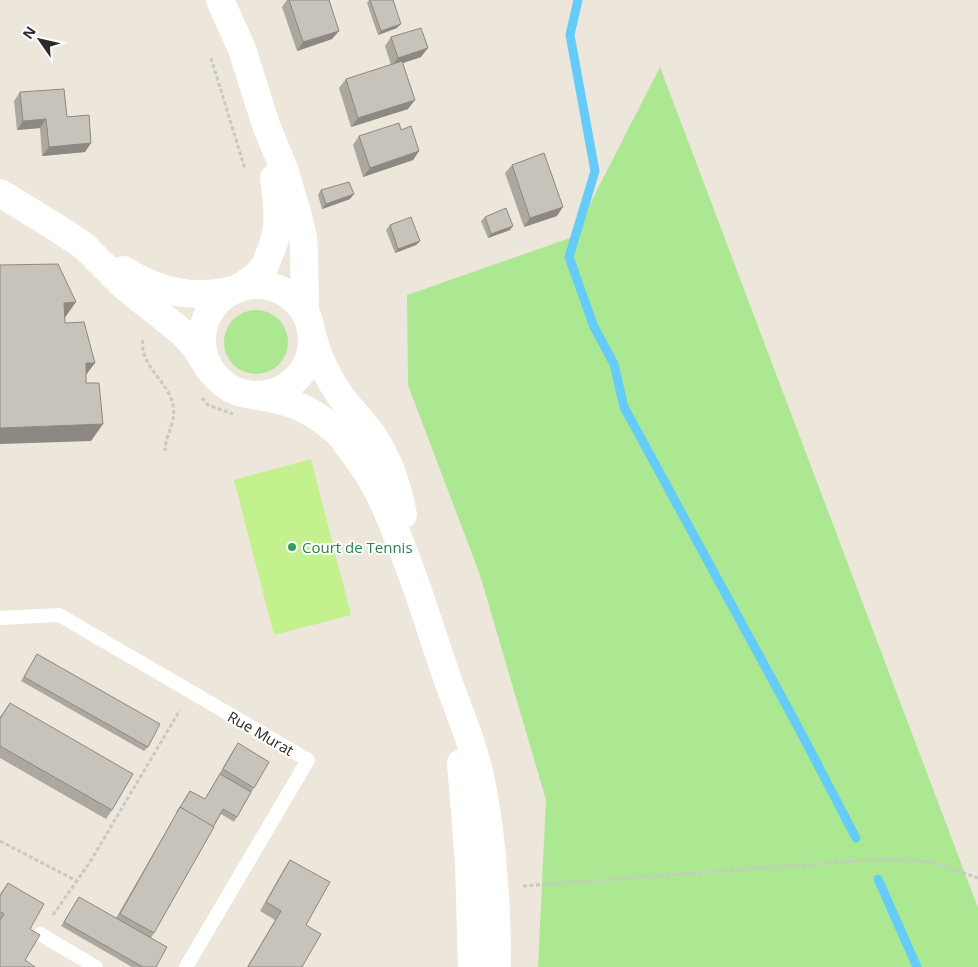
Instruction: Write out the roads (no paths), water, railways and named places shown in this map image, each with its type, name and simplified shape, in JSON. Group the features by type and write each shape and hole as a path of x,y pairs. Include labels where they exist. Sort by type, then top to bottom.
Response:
{"main road":[{"path":"220,0 242,49 266,124 284,169 303,237 310,358 297,379 287,387 249,406"},
{"path":"236,0 242,49"},
{"path":"209,369 203,351 202,336 205,320 213,307 225,296 251,280 264,268 274,246 278,224 278,201 266,124"},
{"path":"0,193 140,280 156,287 174,292 207,294 223,293 253,285 265,286 288,294 297,302 308,323 319,361 338,394 373,436 392,472 401,505 417,585"},
{"path":"84,246 124,286 183,333 222,384 238,393 249,406"},
{"path":"249,406 277,399 303,407 339,434 366,469 383,499 417,585 445,672 468,729 489,831 495,888 497,967"},
{"path":"445,672 458,733 463,785 469,862 472,967"}],"lane":[{"name":"Rue Murat","path":"0,618 59,615 308,760 186,967"},
{"path":"40,934 96,967"}],"waterway":[{"path":"578,0 570,35 595,171 569,257 594,327 614,364 624,407 798,727 856,838"},
{"path":"878,879 917,967"}],"place":[{"name":"Court de Tennis","path":"292,547"}]}
